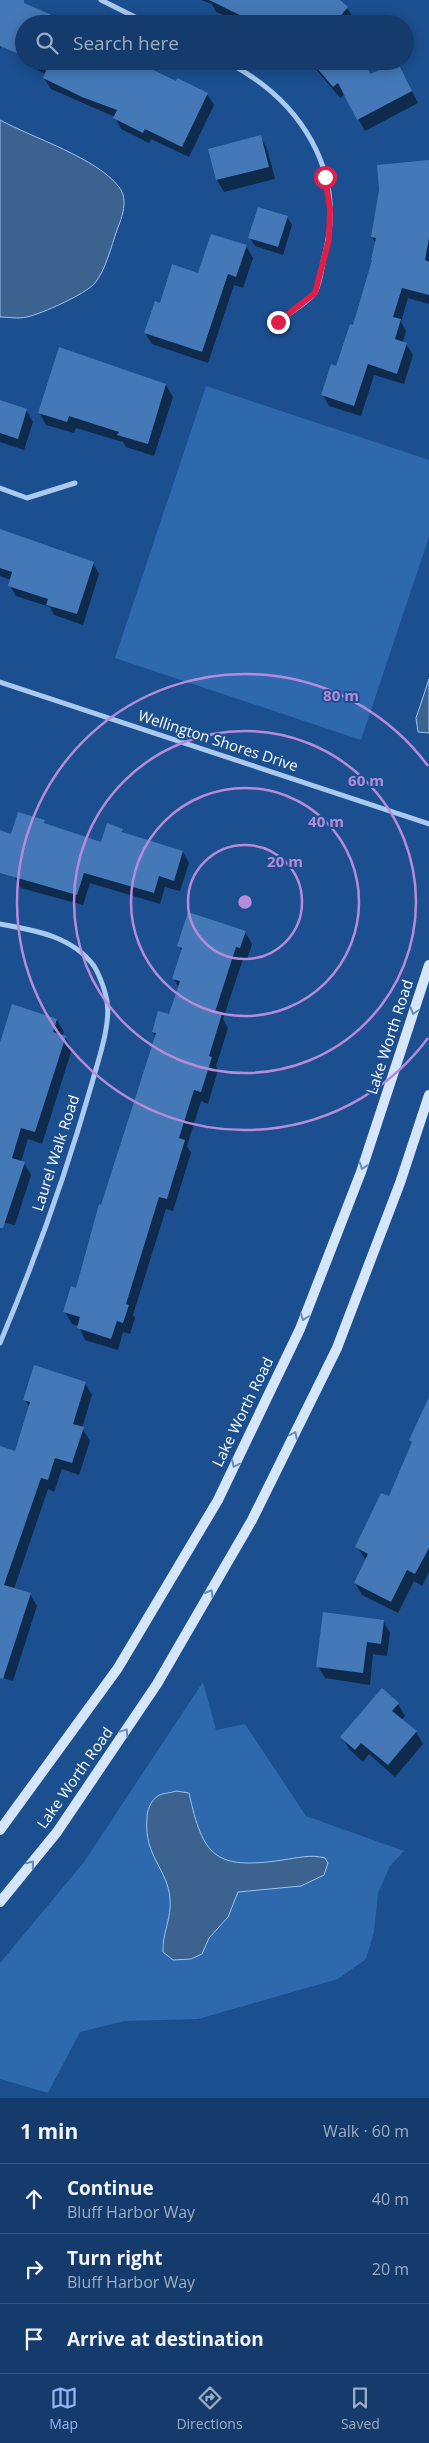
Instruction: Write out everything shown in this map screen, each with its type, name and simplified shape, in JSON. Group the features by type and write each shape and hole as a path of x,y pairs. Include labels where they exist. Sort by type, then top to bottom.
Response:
{"street":[{"path":"101,0 131,15"},
{"path":"244,70 269,88 288,107 316,149 325,177 330,209 329,239 315,293 278,322"},
{"path":"0,488 27,498 75,483"},
{"name":"Wellington Shores Drive","path":"0,682 429,824"},
{"name":"Laurel Walk Road","path":"0,924 33,930 68,942 94,967 108,1002 105,1039 68,1160 19,1298 0,1343"},
{"name":"Lake Worth Road","path":"0,1830 118,1668 218,1500 300,1329 361,1172 429,965"},
{"name":"Lake Worth Road","path":"0,1902 57,1832 157,1684 252,1520 337,1348 400,1183 429,1095"}],"shaded area":[{"path":"0,120 64,149 96,167 119,187 124,197 121,220 105,265 95,283 83,293 63,303 24,318 0,317"},
{"path":"206,386 429,460 429,537 361,740 115,658"},
{"path":"429,679 429,733 418,732 416,718"},
{"path":"203,1682 216,1730 245,1724 306,1816 404,1851 390,1866 378,1893 374,1932 366,1959 338,1979 198,2019 125,2021 80,2032 48,2093 0,2079 0,1963 84,1862"},
{"path":"176,1791 189,1793 200,1832 207,1845 216,1854 227,1860 242,1863 260,1863 309,1856 320,1857 325,1858 328,1863 324,1875 301,1886 238,1892 228,1917 209,1938 202,1954 191,1959 173,1960 163,1952 170,1912 170,1899 165,1879 149,1843 147,1819 150,1806 155,1798 162,1794"}],"building":[{"path":"0,0 24,0 24,3 51,15 15,15 15,52 0,46"},
{"path":"209,0 340,0 348,7 341,15 240,15"},
{"path":"46,70 153,70 176,81 177,78 208,93 182,147 145,129 143,133 113,118 117,110 82,97 43,78"},
{"path":"319,70 368,70 371,74 379,70 402,70 412,91 357,120 338,83 333,87"},
{"path":"261,135 269,167 216,180 208,149"},
{"path":"429,160 429,238 425,260 429,262 429,295 402,288 393,317 401,319 395,339 407,343 397,374 368,364 354,406 321,395 331,364 336,366 350,324 353,325 372,260 376,238 371,237 379,190 377,165"},
{"path":"258,207 288,216 278,247 248,238"},
{"path":"211,234 247,245 236,277 228,274 202,352 144,333 155,301 160,303 172,264 198,273"},
{"path":"59,347 166,384 148,444 117,435 119,432 69,416 67,422 38,413"},
{"path":"0,400 27,409 18,439 0,433"},
{"path":"0,529 94,562 77,614 46,605 48,599 8,586 12,572 0,568"},
{"path":"18,812 45,820 44,823 101,842 107,823 123,829 122,832 183,851 174,881 159,876 154,893 84,873 77,895 0,873 0,830 11,834"},
{"path":"188,912 246,931 240,948 236,947 215,1012 222,1014 209,1056 212,1057 201,1092 194,1090 179,1138 185,1140 167,1199 159,1197 126,1304 129,1305 123,1323 117,1321 111,1339 77,1328 80,1317 63,1312 71,1286 76,1288 99,1204 101,1205 156,1033 152,1032 158,1011 169,1014 180,981 172,979 182,948 177,946"},
{"path":"12,1004 57,1019 53,1032 66,1036 35,1132 21,1128 12,1158 25,1162 3,1228 0,1228 0,1043"},
{"path":"34,1365 86,1382 73,1424 84,1427 72,1463 55,1458 48,1480 41,1478 4,1585 31,1593 3,1679 0,1678 0,1446 15,1451 30,1402 23,1400"},
{"path":"429,1397 429,1548 415,1574 407,1570 391,1602 354,1583 368,1554 355,1547 381,1493 389,1496 412,1442 409,1440"},
{"path":"323,1612 384,1620 381,1644 367,1642 363,1673 316,1667"},
{"path":"382,1688 399,1703 392,1711 417,1731 388,1765 361,1743 355,1750 340,1737"}],"route":[{"path":"278,322 315,293 329,239 330,209 325,177"}]}
